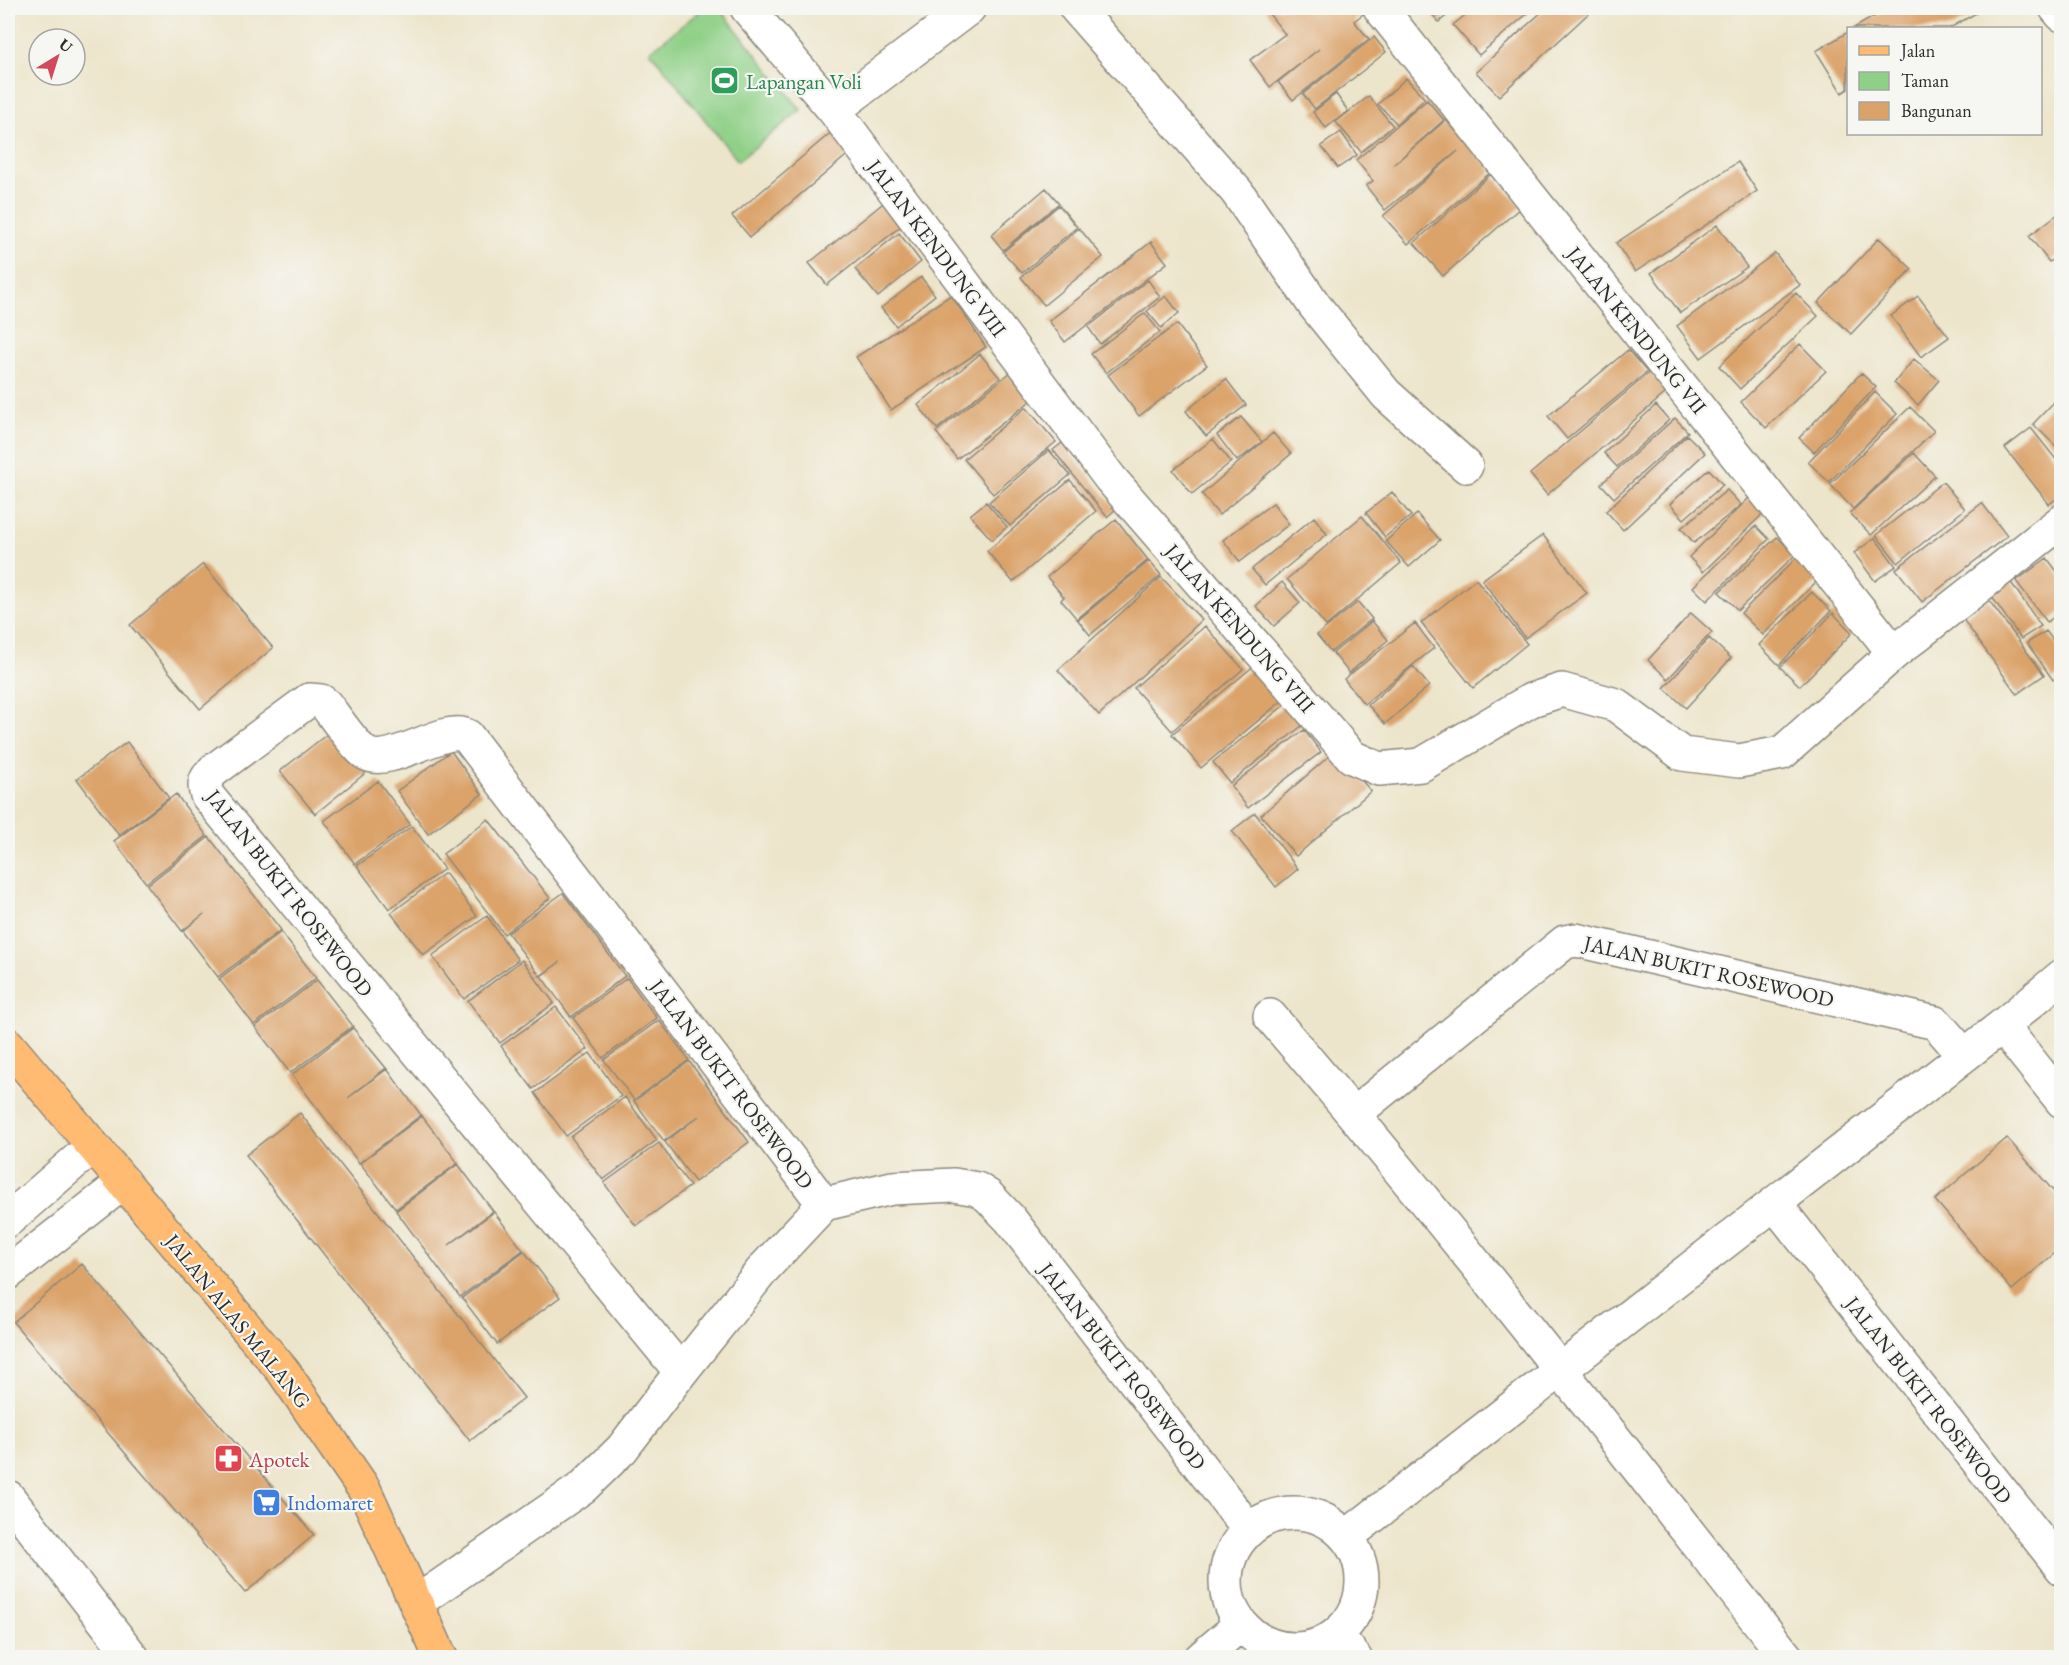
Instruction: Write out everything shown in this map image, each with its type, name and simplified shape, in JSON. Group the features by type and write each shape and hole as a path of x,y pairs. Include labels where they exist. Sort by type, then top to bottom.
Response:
{"main road":[{"name":"JALAN ALAS MALANG","path":"8,1045 283,1371 364,1489 441,1658"}],"street":[{"name":"JALAN KENDUNG VIII","path":"747,8 834,110 1110,478 1352,757 1379,769 1421,765 1531,700 1562,690 1616,705 1682,754 1739,761 1782,753 1894,653 2061,521"},
{"path":"834,110 969,8"},
{"path":"1076,8 1237,192 1315,306 1386,394 1466,466"},
{"name":"JALAN KENDUNG VII","path":"1380,8 1894,653"},
{"path":"2056,8 2061,15"},
{"name":"JALAN BUKIT ROSEWOOD","path":"681,1372 207,795 204,786 206,779 213,771 309,700 321,701 326,705 363,752 373,756 407,749 456,732 467,736 824,1204"},
{"name":"JALAN BUKIT ROSEWOOD","path":"1354,1114 1565,942 1576,940 1935,1023 1964,1055"},
{"path":"1346,1537 2002,1026 2061,976"},
{"path":"1270,1016 1354,1114 1561,1370 1786,1658"},
{"path":"2002,1026 2061,1101"},
{"path":"8,1220 93,1146"},
{"path":"8,1273 124,1182"},
{"name":"JALAN BUKIT ROSEWOOD","path":"417,1602 583,1487 622,1449 765,1267 824,1204 892,1188 954,1185 977,1189 988,1196 1010,1219 1249,1530"},
{"name":"JALAN BUKIT ROSEWOOD","path":"1775,1204 2061,1568"},
{"path":"8,1497 133,1658"},
{"path":"1299,1513 1325,1520 1346,1537 1358,1556 1363,1578 1360,1600 1351,1620 1346,1646 1286,1649 1261,1641 1241,1624 1228,1602 1226,1575 1232,1551 1249,1530 1272,1516 1299,1513"},
{"path":"1201,1658 1241,1624"}],"green space":[{"name":"Lapangan Voli","path":"704,8 719,8 801,110 738,161 650,51"}],"building":[{"path":"1270,8 1317,8 1313,12 1319,8 1364,8 1367,11 1354,21 1369,39 1293,100 1278,82 1319,49 1270,87 1250,60 1285,34 1266,10"},
{"path":"1426,8 1456,8 1439,22"},
{"path":"1474,8 1534,8 1479,55 1453,25"},
{"path":"1546,8 1585,8 1589,13 1499,96 1476,72"},
{"path":"1889,8 1985,8 1952,27 1856,27"},
{"path":"1847,33 1847,90 1842,93 1816,51"},
{"path":"1374,37 1386,52 1315,109 1303,94"},
{"path":"1406,78 1425,99 1397,124 1378,104"},
{"path":"1336,94 1348,111 1326,128 1313,112"},
{"path":"1369,96 1393,126 1361,152 1336,122"},
{"path":"1427,100 1444,120 1393,165 1446,120 1492,171 1408,244 1383,216 1458,151 1385,210 1366,186 1373,181 1356,160"},
{"path":"834,130 852,151 750,237 732,216"},
{"path":"1341,132 1357,155 1338,168 1321,146"},
{"path":"1738,162 1757,191 1635,272 1616,243"},
{"path":"1491,174 1521,207 1443,276 1414,243"},
{"path":"1046,188 1059,203 1003,250 991,235"},
{"path":"887,200 905,223 827,285 809,263"},
{"path":"1059,205 1077,227 1022,273 1003,252"},
{"path":"2062,211 2062,253 2049,262 2029,236"},
{"path":"1717,225 1747,267 1680,313 1651,273"},
{"path":"1079,228 1103,257 1044,305 1021,277"},
{"path":"899,233 921,262 878,297 855,269"},
{"path":"1879,238 1912,269 1851,334 1818,303"},
{"path":"1151,242 1167,263 1065,342 1049,321"},
{"path":"1775,253 1800,285 1701,358 1677,326"},
{"path":"921,277 935,295 896,326 881,308"},
{"path":"1148,280 1160,297 1100,344 1088,327"},
{"path":"1796,293 1818,316 1740,389 1719,366"},
{"path":"951,295 986,347 891,410 856,357"},
{"path":"1166,296 1179,313 1161,328 1147,311"},
{"path":"1918,296 1949,337 1921,357 1891,316"},
{"path":"1145,313 1160,332 1106,373 1091,354"},
{"path":"1177,324 1207,365 1139,416 1108,375"},
{"path":"1800,344 1826,371 1766,428 1741,402"},
{"path":"1628,350 1647,372 1567,439 1548,416"},
{"path":"980,354 1000,378 937,429 918,405"},
{"path":"1914,359 1939,380 1918,405 1894,383"},
{"path":"1011,372 1033,399 957,459 936,432"},
{"path":"1650,372 1667,392 1547,495 1530,474"},
{"path":"1861,373 1876,387 1814,452 1799,438"},
{"path":"1226,379 1246,405 1206,436 1186,411"},
{"path":"1875,392 1897,414 1829,482 1808,462"},
{"path":"2054,402 2062,410 2062,452 2033,424"},
{"path":"1656,405 1669,420 1617,467 1604,453"},
{"path":"1026,407 1056,442 993,494 964,459"},
{"path":"1910,407 1934,431 1853,509 1830,484"},
{"path":"1241,417 1262,442 1237,461 1217,435"},
{"path":"1675,418 1688,432 1614,498 1601,484"},
{"path":"2031,428 2062,467 2062,495 2049,504 2005,448"},
{"path":"1273,433 1291,454 1219,515 1202,494"},
{"path":"1687,435 1705,453 1623,530 1606,511"},
{"path":"1213,439 1231,462 1192,494 1173,470"},
{"path":"1062,443 1116,509 1107,517 1053,450"},
{"path":"1049,450 1070,475 1010,526 989,502"},
{"path":"1914,453 1935,476 1871,535 1850,513"},
{"path":"1709,469 1723,485 1684,519 1670,504"},
{"path":"1070,480 1096,511 1013,582 987,551"},
{"path":"1943,482 1965,509 1898,563 1876,535"},
{"path":"1727,490 1741,505 1694,543 1681,528"},
{"path":"1392,492 1411,516 1385,537 1366,513"},
{"path":"1755,492 1769,508 1703,572 1689,557"},
{"path":"986,502 1007,527 992,540 970,515"},
{"path":"1273,503 1289,524 1240,562 1223,540"},
{"path":"1982,503 2007,536 1922,602 1896,569"},
{"path":"1417,514 1440,540 1409,567 1386,541"},
{"path":"1362,516 1401,563 1326,626 1287,579"},
{"path":"1314,517 1327,534 1265,585 1252,569"},
{"path":"1116,519 1148,560 1077,619 1061,600 1064,597 1047,577"},
{"path":"1756,526 1769,539 1707,601 1693,587"},
{"path":"1543,535 1587,593 1525,638 1482,580"},
{"path":"1777,537 1795,555 1738,610 1719,592"},
{"path":"1875,538 1896,566 1875,581 1854,553"},
{"path":"1799,555 1821,577 1763,635 1741,613"},
{"path":"2047,558 2062,578 2062,611 2047,622 2016,581"},
{"path":"1149,561 1161,575 1090,635 1078,620"},
{"path":"203,564 273,648 200,709 130,625"},
{"path":"1161,577 1202,620 1099,715 1058,670"},
{"path":"2008,578 2041,626 2021,639 1988,591"},
{"path":"1476,579 1527,644 1473,688 1421,623"},
{"path":"1282,582 1300,603 1274,626 1256,606"},
{"path":"1812,592 1831,611 1779,665 1759,645"},
{"path":"1988,599 2044,675 2017,694 1962,618"},
{"path":"1358,602 1372,619 1331,652 1317,635"},
{"path":"1691,613 1712,632 1668,679 1648,660"},
{"path":"1833,613 1852,633 1800,686 1780,667"},
{"path":"1372,621 1388,640 1349,673 1333,653"},
{"path":"1415,623 1434,648 1364,704 1344,679"},
{"path":"1205,626 1243,669 1172,731 1134,688"},
{"path":"2046,631 2062,652 2062,673 2053,680 2027,643"},
{"path":"1709,638 1731,658 1686,708 1664,688"},
{"path":"1255,665 1284,699 1201,768 1172,734"},
{"path":"1413,666 1429,686 1385,724 1368,705"},
{"path":"1286,704 1303,725 1230,783 1213,762"},
{"path":"335,728 368,771 315,814 280,771"},
{"path":"1304,730 1321,752 1248,808 1231,786"},
{"path":"127,742 169,798 119,835 77,779"},
{"path":"451,751 482,794 428,834 397,791"},
{"path":"1335,751 1371,791 1296,856 1261,815"},
{"path":"378,781 410,824 355,864 324,821"},
{"path":"176,794 207,836 146,883 114,841"},
{"path":"1255,813 1298,869 1276,887 1232,831"},
{"path":"488,819 550,898 504,934 443,854"},
{"path":"412,826 444,869 389,909 357,866"},
{"path":"209,837 281,930 218,977 183,931 204,914 182,931 147,885"},
{"path":"445,873 477,916 423,955 391,913"},
{"path":"563,893 625,976 571,1017 541,976 560,962 540,976 508,933"},
{"path":"487,916 518,960 464,999 432,956"},
{"path":"281,932 316,978 254,1025 219,979"},
{"path":"522,960 554,1003 500,1043 468,1001"},
{"path":"627,978 657,1018 603,1058 573,1018"},
{"path":"317,980 353,1026 290,1073 255,1027"},
{"path":"556,1007 588,1049 533,1089 501,1046"},
{"path":"659,1020 689,1060 634,1100 604,1060"},
{"path":"353,1028 386,1068 348,1098 387,1069 421,1115 359,1163 292,1075"},
{"path":"590,1053 621,1096 566,1136 535,1093"},
{"path":"689,1061 749,1142 695,1182 665,1142 699,1116 664,1141 634,1101"},
{"path":"625,1097 657,1140 603,1180 571,1137"},
{"path":"300,1113 524,1398 470,1441 246,1155"},
{"path":"422,1116 458,1163 396,1209 360,1163"},
{"path":"2007,1138 2062,1201 2062,1247 2012,1290 1935,1200"},
{"path":"659,1143 690,1186 636,1226 604,1183"},
{"path":"458,1164 493,1211 449,1245 494,1212 523,1250 460,1297 396,1211"},
{"path":"524,1251 560,1297 497,1344 462,1298"},
{"path":"82,1264 314,1535 245,1593 13,1322"}],"place":[{"name":"Lapangan Voli","path":"725,81"},
{"name":"Apotek","path":"228,1459"},
{"name":"Indomaret","path":"266,1502"}]}
